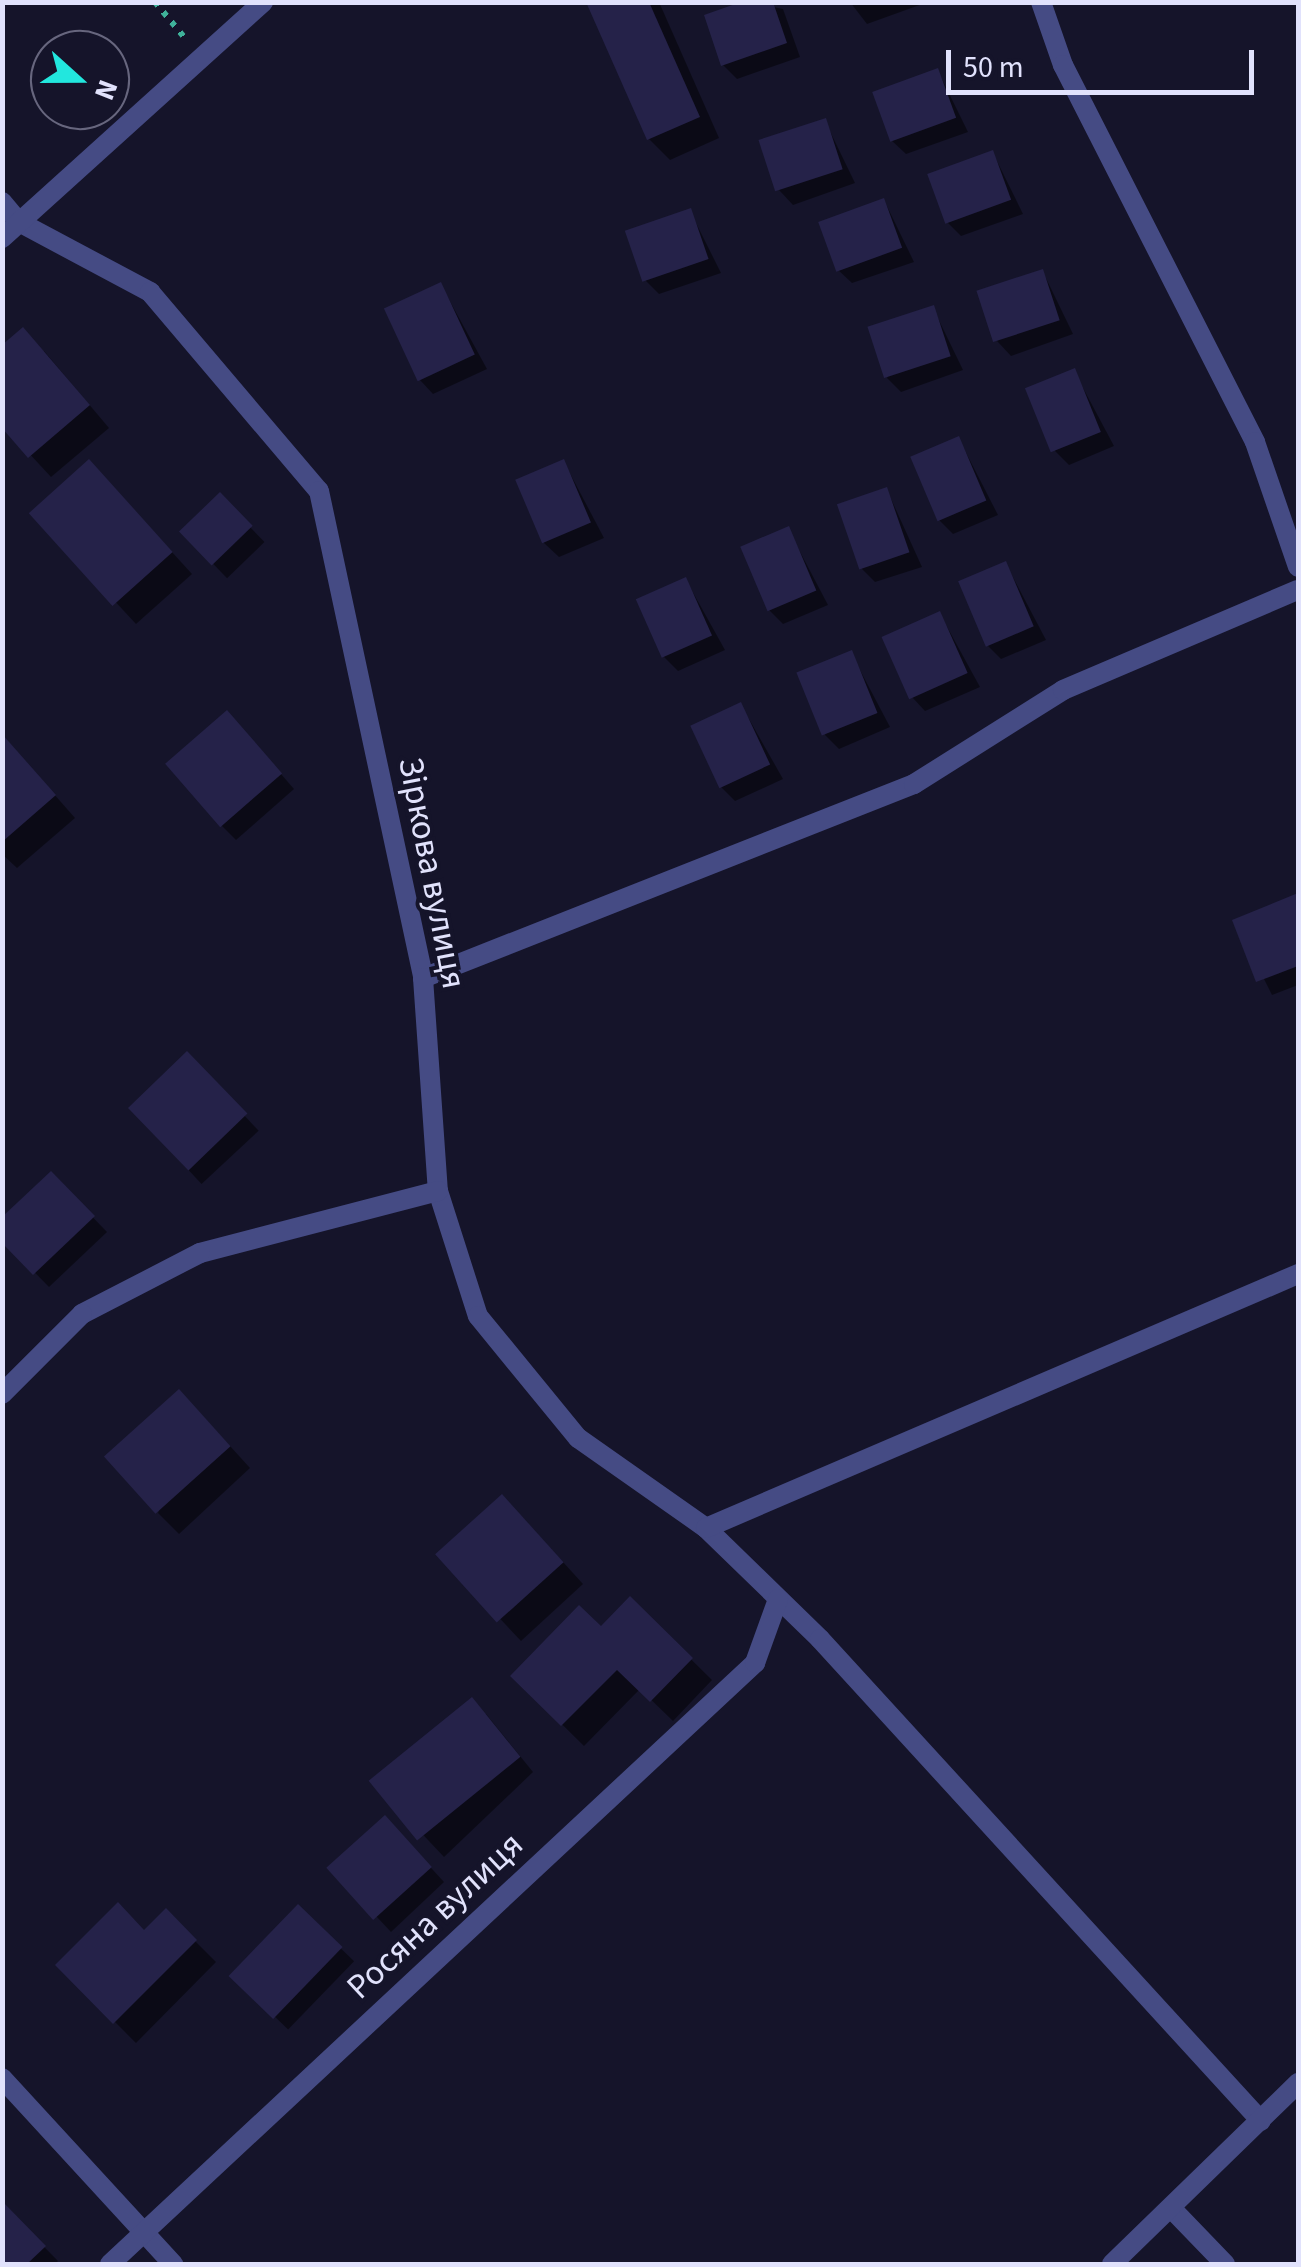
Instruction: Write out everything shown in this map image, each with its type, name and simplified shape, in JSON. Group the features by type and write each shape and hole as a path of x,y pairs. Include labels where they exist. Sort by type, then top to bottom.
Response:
{"street":[{"path":"2,238 263,2"},
{"path":"1040,2 1063,65 1255,442 1298,567"},
{"name":"Зіркова вулиця","path":"2,202 20,222 150,292 319,491 423,978 438,1190 478,1316 578,1438 706,1528 778,1599 1260,2121"},
{"path":"423,978 914,784 1063,690 1298,590"},
{"path":"2,1394 82,1314 200,1253 438,1190"},
{"path":"706,1528 1298,1274"},
{"name":"Росяна вулиця","path":"110,2264 755,1663 778,1599"},
{"path":"2,2078 174,2264"},
{"path":"1112,2264 1298,2084"},
{"path":"1171,2208 1226,2264"}],"path":[{"path":"155,2 201,56"}],"building":[{"path":"586,2 649,2 700,117 647,140"},
{"path":"741,2 773,2 787,43 721,66 704,15"},
{"path":"938,68 956,118 890,142 872,92"},
{"path":"826,118 843,169 775,191 758,140"},
{"path":"993,150 1011,200 945,224 927,174"},
{"path":"884,198 902,248 836,272 818,222"},
{"path":"691,208 709,259 642,282 625,231"},
{"path":"1043,269 1060,320 993,342 976,291"},
{"path":"441,282 475,355 418,381 384,309"},
{"path":"934,305 951,356 884,378 867,327"},
{"path":"23,327 90,405 28,458 2,428 2,345"},
{"path":"1075,368 1101,432 1051,452 1025,388"},
{"path":"959,436 986,500 938,521 910,457"},
{"path":"89,459 173,552 112,606 29,513"},
{"path":"564,459 591,523 542,543 515,480"},
{"path":"887,487 909,552 859,569 837,504"},
{"path":"220,492 253,526 212,565 179,532"},
{"path":"789,526 816,590 768,611 740,547"},
{"path":"1006,561 1034,626 986,647 958,581"},
{"path":"686,577 712,635 662,658 636,599"},
{"path":"940,611 968,673 909,699 882,637"},
{"path":"852,650 877,713 822,736 796,672"},
{"path":"741,702 770,765 719,788 690,726"},
{"path":"227,710 282,773 220,827 165,764"},
{"path":"2,734 56,795 2,842"},
{"path":"1298,893 1298,966 1256,982 1232,920"},
{"path":"187,1051 247,1114 188,1171 128,1108"},
{"path":"51,1171 95,1216 33,1275 2,1243 2,1217"},
{"path":"179,1389 231,1446 155,1514 104,1457"},
{"path":"502,1494 564,1562 497,1623 435,1554"},
{"path":"630,1596 693,1658 650,1702 617,1670 561,1726 510,1676 579,1605 601,1626"},
{"path":"472,1697 520,1757 417,1841 369,1781"},
{"path":"385,1815 432,1867 373,1920 326,1868"},
{"path":"118,1902 144,1930 166,1908 197,1940 113,2024 55,1965"},
{"path":"298,1904 343,1947 273,2019 229,1976"},
{"path":"2,2201 46,2246 27,2264 2,2264"}]}
